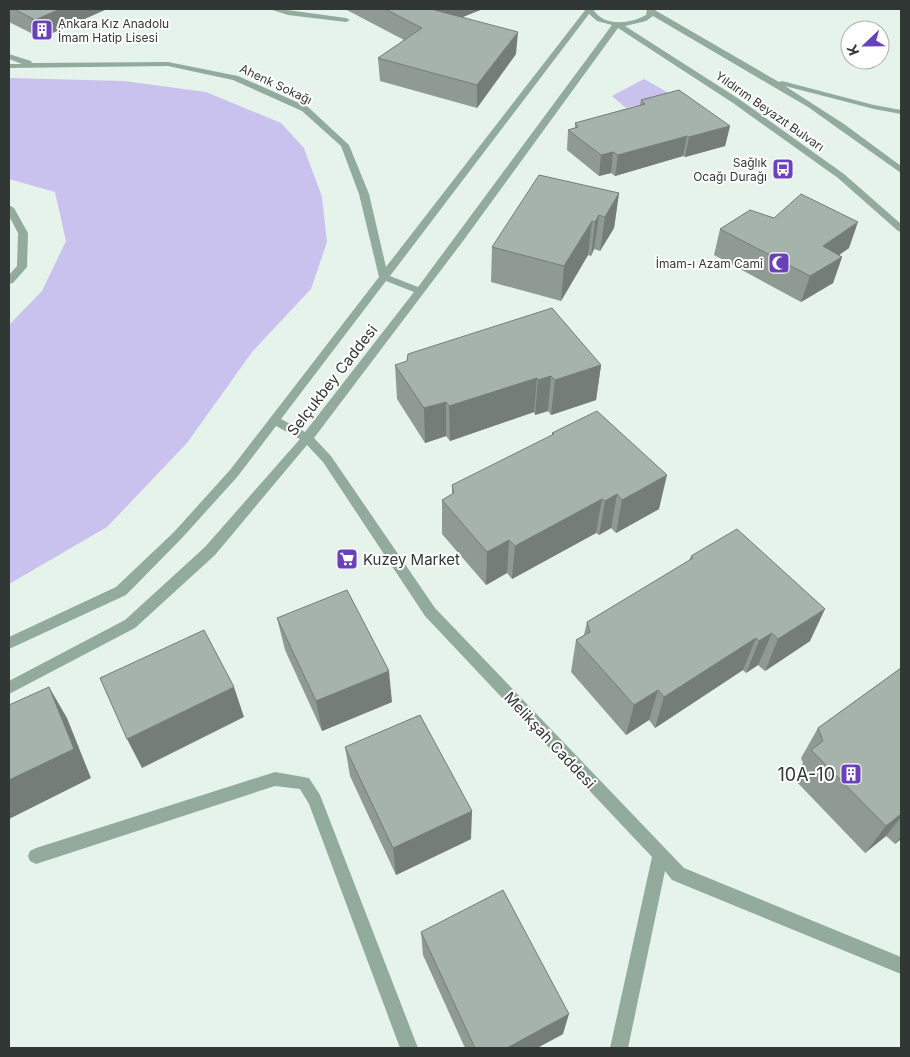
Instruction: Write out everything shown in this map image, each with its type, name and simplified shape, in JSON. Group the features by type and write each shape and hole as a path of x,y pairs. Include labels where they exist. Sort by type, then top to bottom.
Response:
{"street":[{"path":"273,9 288,13 346,20"},
{"name":"Yıldırım Beyazıt Bulvarı","path":"590,9 594,16 600,20 616,24 736,101 841,176 901,228"},
{"name":"Selçukbey Caddesi","path":"9,643 121,591 197,514 234,473 590,9"},
{"path":"616,24 637,23 645,20 650,10"},
{"name":"Yıldırım Beyazıt Bulvarı","path":"650,10 772,81 877,151 901,170"},
{"name":"Selçukbey Caddesi","path":"9,688 130,624 210,551 307,438 419,291 616,24"},
{"path":"9,56 35,66"},
{"name":"Ahenk Sokağı","path":"9,66 168,64 235,78 305,108 345,144 364,194 384,277"},
{"path":"772,81 901,112"},
{"path":"9,208 23,233 22,267 9,281"},
{"path":"384,277 419,291"},
{"name":"Melikşah Caddesi","path":"274,420 307,438 328,459 430,612 678,874 901,965"},
{"path":"36,856 276,779 304,783 315,800 409,1048"},
{"path":"619,1048 660,855"}],"shaded area":[{"path":"9,78 124,81 206,92 281,123 304,148 322,197 327,242 311,289 252,352 187,443 107,527 9,584 9,325 42,291 66,241 55,192 9,179"},
{"path":"644,79 674,96 626,108 612,96"}],"building":[{"path":"14,9 60,9 35,20"},
{"path":"385,9 431,9 518,32 477,85 378,58 422,28"},
{"path":"679,90 730,126 618,155 613,152 601,155 568,130 578,127 575,123 645,104 641,100"},
{"path":"539,175 619,193 605,217 599,215 595,222 592,221 564,266 492,247"},
{"path":"801,194 858,222 823,246 842,257 810,276 720,229 750,210 774,218"},
{"path":"552,308 601,365 555,380 551,376 538,380 537,378 449,406 446,402 424,408 395,365 407,361 408,354"},
{"path":"597,411 667,475 622,500 617,494 605,501 602,499 515,546 509,540 487,552 442,500 454,493 452,485"},
{"path":"737,529 825,609 778,639 772,633 759,641 756,638 664,697 658,690 634,705 576,640 590,632 587,622"},
{"path":"347,590 389,671 316,701 277,618"},
{"path":"204,630 234,687 127,739 100,678"},
{"name":"10A-10","path":"901,668 901,814 886,826 811,750 823,741 818,728"},
{"path":"49,687 74,749 9,780 9,705"},
{"path":"420,715 472,811 393,848 345,747"},
{"path":"503,890 569,1014 507,1048 475,1048 421,932"}],"place":[{"name":"Ankara Kız Anadolu İmam Hatip Lisesi","path":"42,30"},
{"name":"Sağlık Ocağı Durağı","path":"783,169"},
{"name":"İmam-ı Azam Cami","path":"779,263"},
{"name":"Kuzey Market","path":"347,559"},
{"name":"10A-10","path":"851,774"}]}
